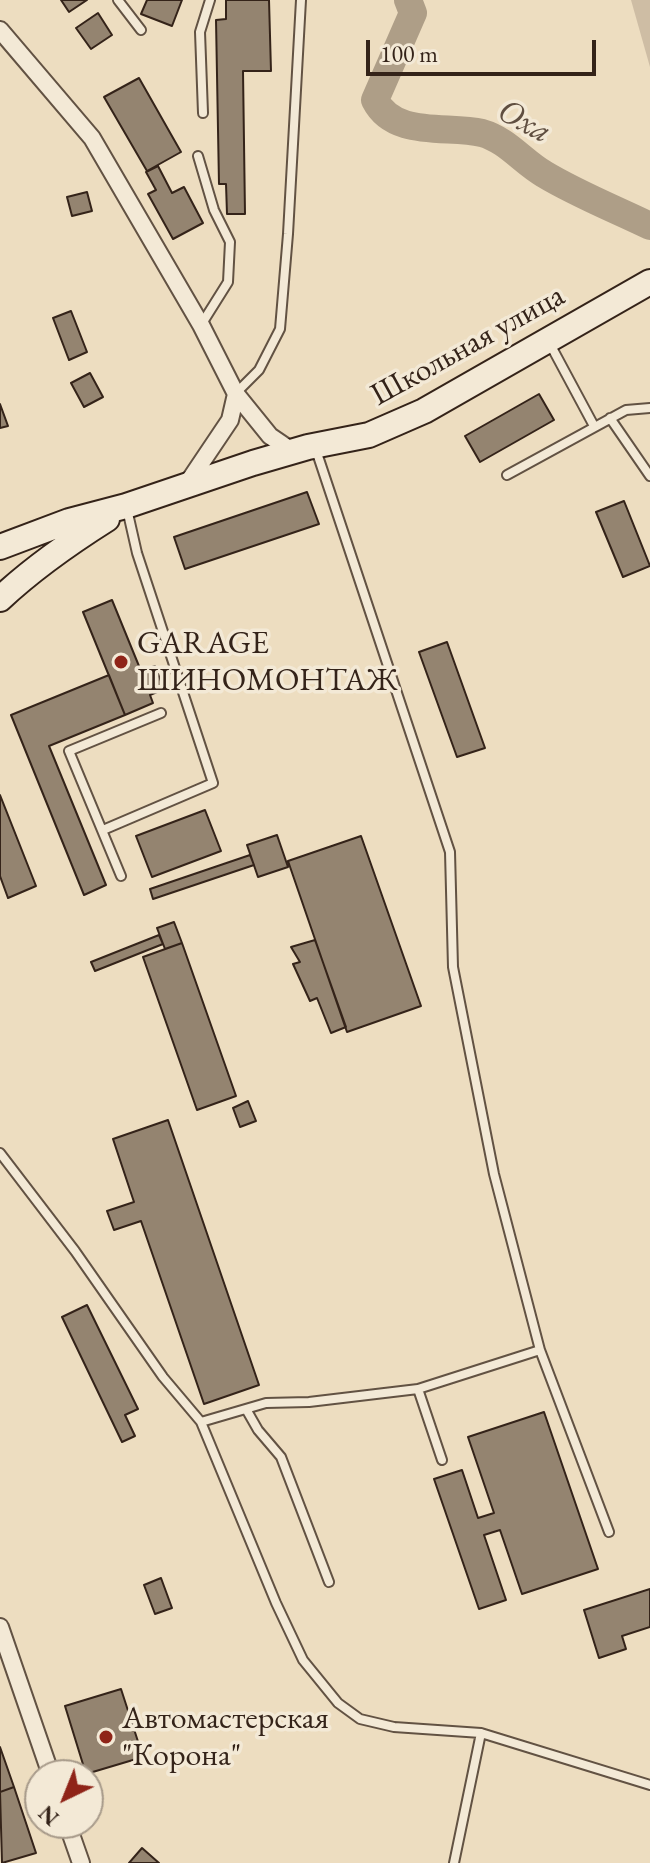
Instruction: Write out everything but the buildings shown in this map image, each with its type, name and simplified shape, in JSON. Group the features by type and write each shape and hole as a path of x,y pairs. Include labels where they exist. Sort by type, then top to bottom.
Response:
{"street":[{"path":"0,30 92,138 201,325 236,394 270,436 303,449"},
{"name":"Школьная улица","path":"126,506 303,449 369,435 424,411 650,282"},
{"path":"187,484 230,420 236,394"},
{"path":"0,547 69,521 126,506"},
{"path":"0,599 61,548 126,506"},
{"path":"0,1627 45,1759"},
{"path":"73,1839 81,1863"}],"lane":[{"path":"118,0 141,30"},
{"path":"203,113 200,32 210,0"},
{"path":"236,394 259,370 280,329 301,0"},
{"path":"198,156 214,210 230,242 228,282 201,325"},
{"path":"548,340 594,426"},
{"path":"507,475 626,410 650,408"},
{"path":"610,418 650,476"},
{"path":"303,449 450,852 453,967 494,1174 540,1350 609,1532"},
{"path":"103,830 213,783 137,553 126,506"},
{"path":"121,876 69,751 161,713"},
{"path":"0,1153 75,1251 163,1377 201,1422 303,1660 338,1703 360,1719 394,1727 481,1733 650,1785"},
{"path":"201,1422 266,1403 309,1402 418,1389 540,1350"},
{"path":"418,1389 442,1460"},
{"path":"246,1409 258,1430 281,1457 329,1582"},
{"path":"454,1863 481,1733"}],"shaded area":[{"path":"631,0 650,0 650,67"}],"waterway":[{"name":"Оха","path":"408,0 413,13 375,100 384,112 408,125 491,136 557,181 650,226"}],"place":[{"name":"GARAGE ШИНОМОНТАЖ","path":"121,662"},
{"name":"Автомастерская \"Корона\"","path":"106,1737"}]}
